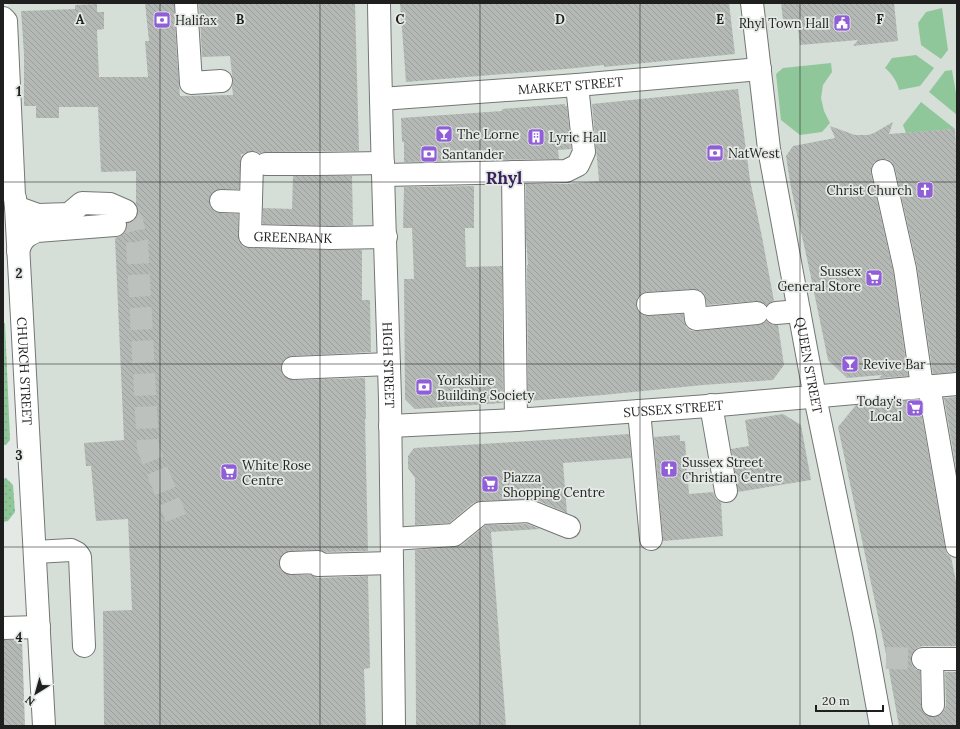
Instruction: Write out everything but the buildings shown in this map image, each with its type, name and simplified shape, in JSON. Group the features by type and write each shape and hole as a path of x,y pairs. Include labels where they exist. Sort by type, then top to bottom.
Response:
{"street":[{"path":"186,3 191,82 221,81"},
{"name":"HIGH STREET","path":"379,3 389,364 394,726"},
{"name":"QUEEN STREET","path":"752,3 769,149 815,397 877,658 881,726"},
{"name":"CHURCH STREET","path":"3,18 6,21 7,128 14,196 16,202 44,726"},
{"name":"MARKET STREET","path":"381,99 760,69"},
{"name":"GREENBANK","path":"386,237 331,238 250,236 251,202 259,163 319,164 384,169 513,172 566,171 578,165 584,152 578,84"},
{"path":"883,171 905,269 957,546"},
{"path":"513,172 516,420"},
{"path":"221,201 251,202"},
{"path":"16,202 38,215 69,214 82,203 110,204 121,218 37,231 29,234 21,241 18,251"},
{"path":"648,304 694,301 696,319 799,311"},
{"path":"293,368 389,364"},
{"name":"SUSSEX STREET","path":"390,426 516,420 639,411 957,384"},
{"path":"711,405 726,491"},
{"path":"639,411 651,539"},
{"path":"392,539 454,535 481,513 529,511 569,527"},
{"path":"35,552 71,550 80,557 84,646"},
{"path":"291,563 318,562 318,565 392,563"},
{"path":"3,628 39,627"},
{"path":"933,705 928,659 957,659"}],"shaded area":[{"path":"8,3 957,3 957,726 44,726 6,21"}],"green space":[{"path":"942,8 948,50 941,59 921,45 918,23 926,12"},
{"path":"916,55 934,68 920,86 899,90 894,78 885,68 892,58"},
{"path":"831,63 832,72 823,85 821,98 824,111 830,123 822,132 800,135 781,120 776,74 783,68"},
{"path":"952,70 957,99 957,115 929,92 945,71"},
{"path":"921,102 955,129 906,133 903,125"},
{"path":"3,323 5,323 10,440 6,445 3,445"},
{"path":"6,478 13,485 15,512 8,521 3,522 3,479"}],"tunnel":[{"path":"126,211 132,221 137,242 148,448 176,518"},
{"path":"886,658 923,659"}],"place":[{"name":"Halifax","path":"162,20"},
{"name":"Rhyl Town Hall","path":"842,23"},
{"name":"The Lorne","path":"444,134"},
{"name":"Lyric Hall","path":"536,137"},
{"name":"NatWest","path":"715,153"},
{"name":"Santander","path":"429,154"},
{"name":"Christ Church","path":"925,190"},
{"name":"Sussex General Store","path":"874,278"},
{"name":"Revive Bar","path":"850,364"},
{"name":"Yorkshire Building Society","path":"424,387"},
{"name":"Today's Local","path":"915,408"},
{"name":"Sussex Street Christian Centre","path":"669,469"},
{"name":"White Rose Centre","path":"229,472"},
{"name":"Piazza Shopping Centre","path":"490,484"}],"district":[{"name":"Rhyl","path":"504,178"}]}
